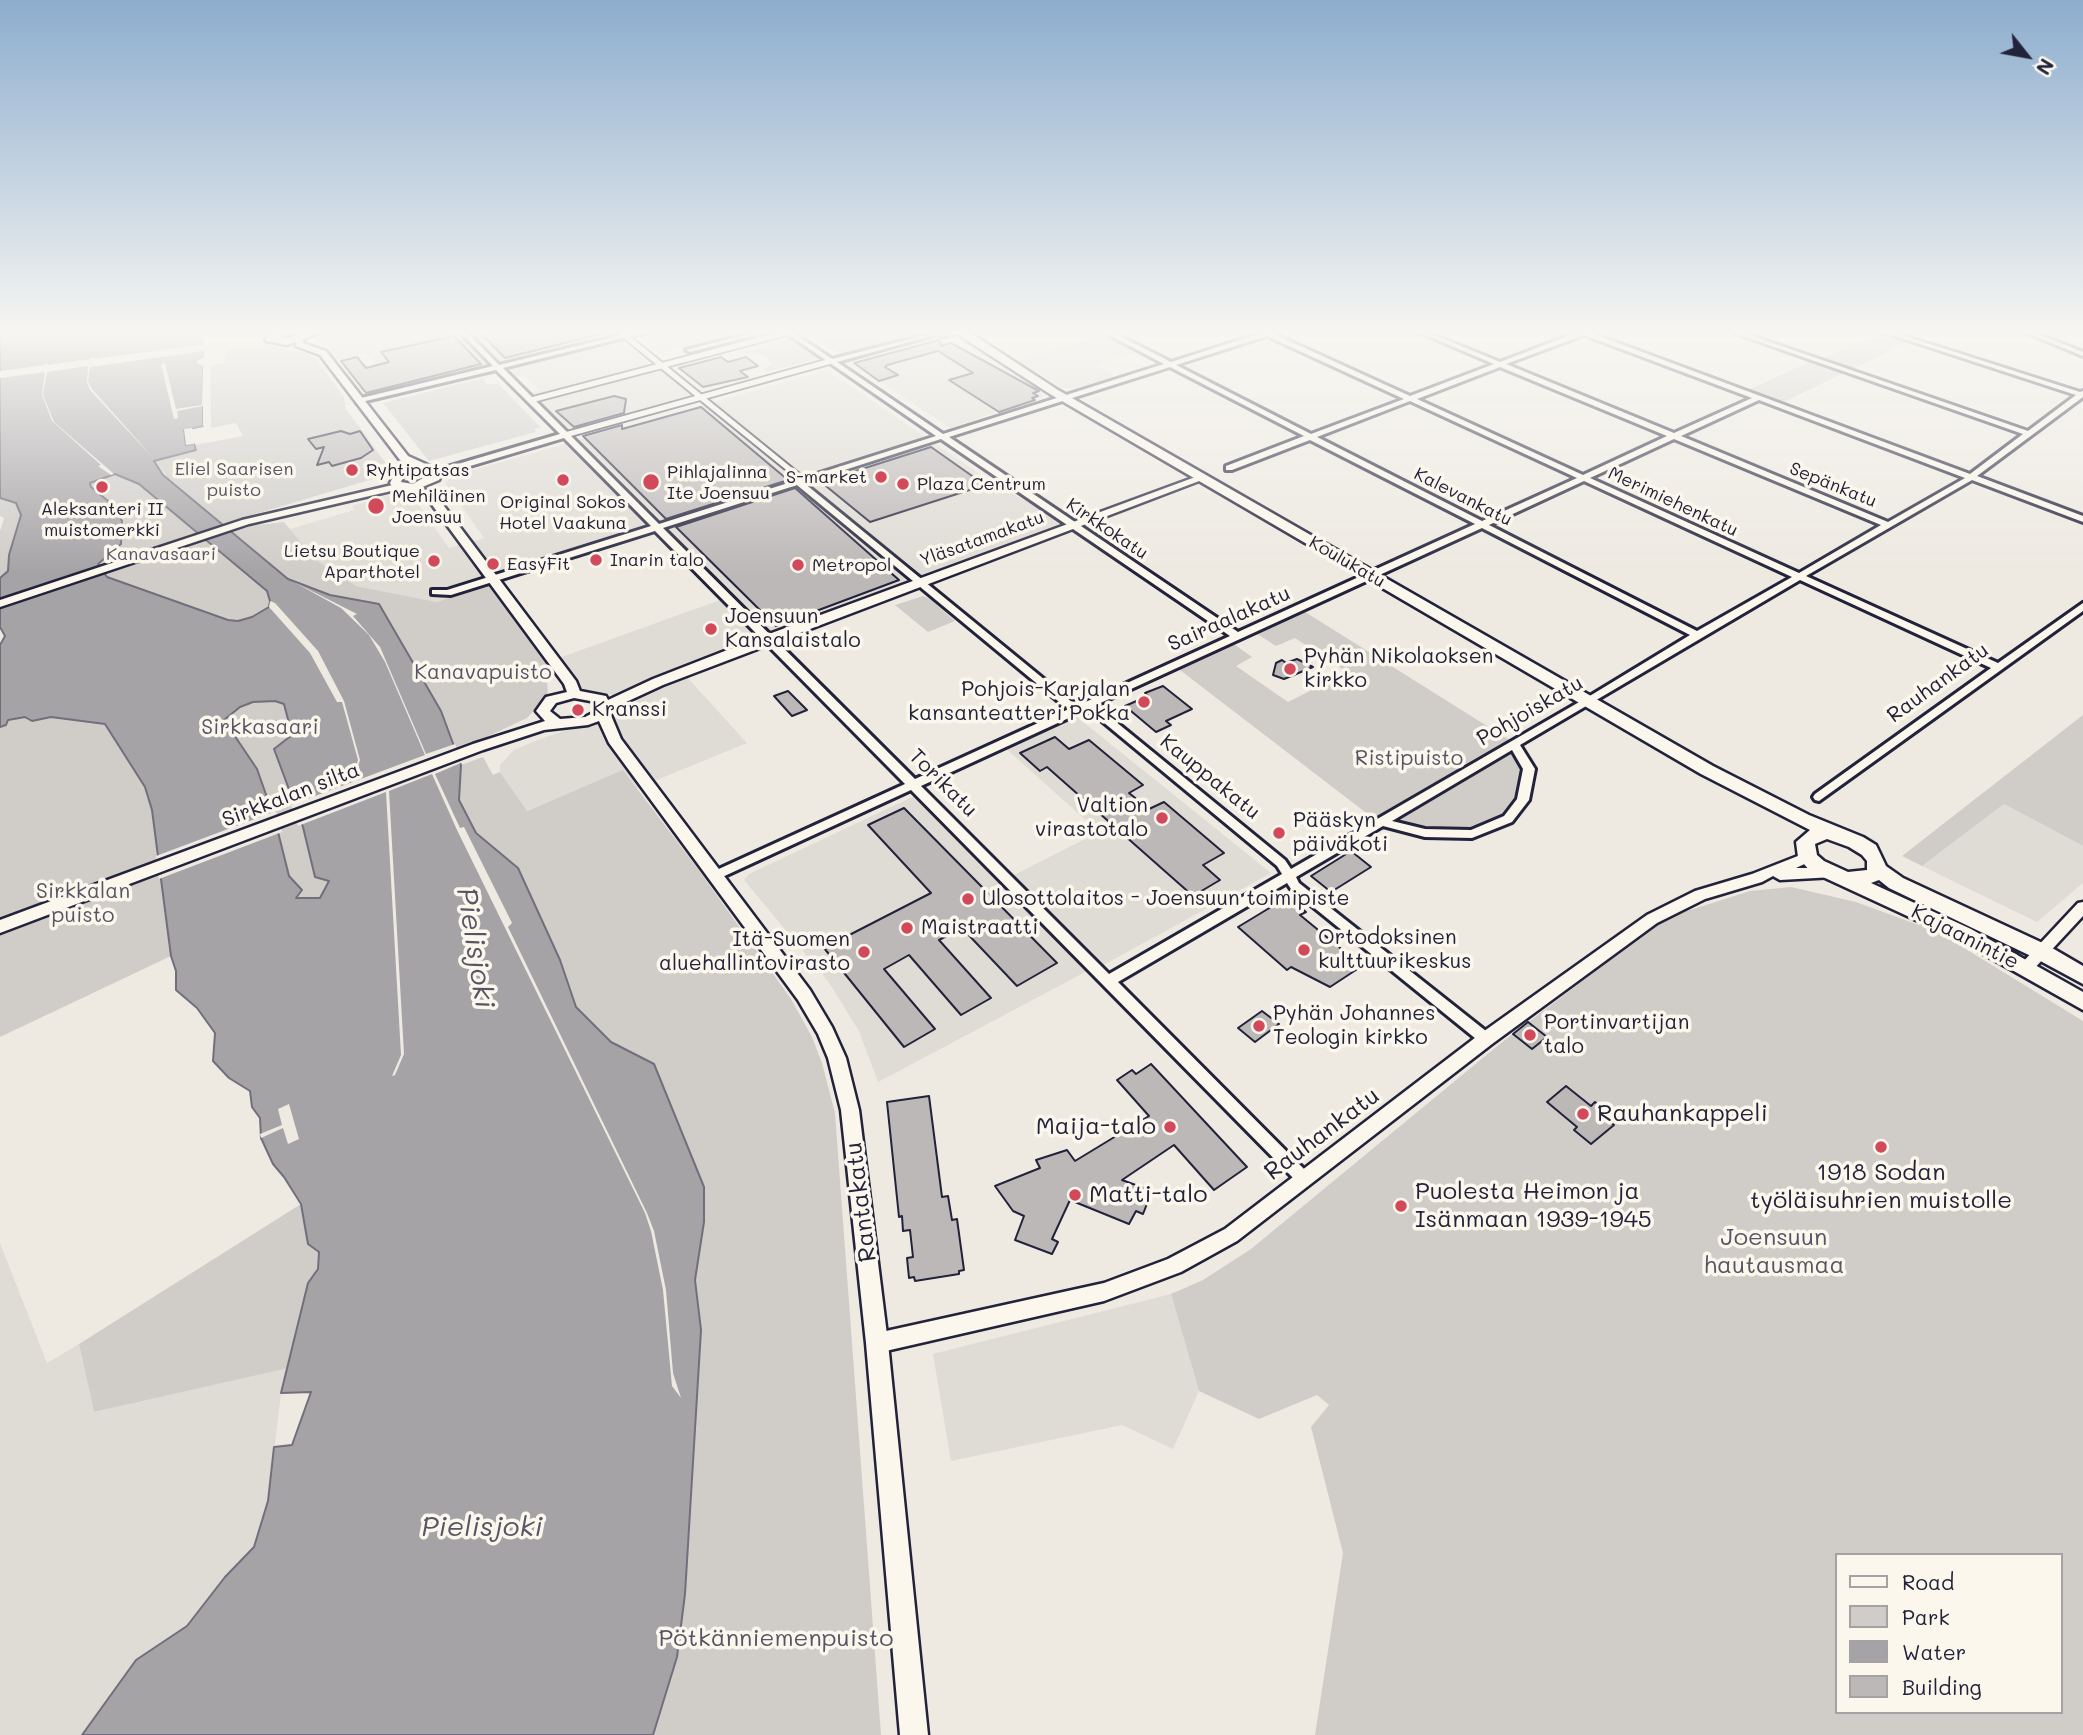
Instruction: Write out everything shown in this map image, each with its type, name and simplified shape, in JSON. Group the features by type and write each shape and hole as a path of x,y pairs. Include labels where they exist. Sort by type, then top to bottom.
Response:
{"main road":[{"path":"368,411 404,458 430,472"},
{"name":"Koulukatu","path":"1086,411 1707,770 1802,819 1842,836"},
{"path":"400,481 404,458"},
{"path":"400,481 422,485 430,472"},
{"path":"400,481 430,472"},
{"path":"430,472 431,496"},
{"name":"Yläsatamakatu","path":"576,723 601,705 658,682 1202,478"},
{"path":"400,481 431,496 571,684 574,694"},
{"path":"552,659 555,687 547,706 552,720 560,723"},
{"path":"480,746 547,706 574,694 601,705"},
{"name":"Rantakatu","path":"601,705 614,740 804,995 826,1032 836,1058 850,1110 877,1343 915,1735"},
{"path":"480,746 542,726 576,723"},
{"name":"Rantakatu","path":"576,723 595,729 614,740"},
{"name":"Sirkkalan silta","path":"0,928 480,746"},
{"name":"Koulukatu","path":"1707,770 1777,815 1806,849"},
{"path":"1806,849 1815,835 1842,836"},
{"name":"Kajaanintie","path":"1842,836 1869,850 1876,860 1877,869 1916,893 2040,951 2083,976"},
{"name":"Kajaanintie","path":"1806,849 1837,876 1964,934 2083,1002"},
{"path":"1837,876 1866,878 1874,875 1877,869"}],"street":[{"name":"Torikatu","path":"542,411 1304,1179"},
{"path":"430,472 654,411"},
{"name":"Kauppakatu","path":"717,411 1068,704 1095,710 1281,863 1294,886 1486,1039"},
{"name":"Kirkkokatu","path":"903,411 1237,636"},
{"path":"435,592 448,593 1023,411"},
{"name":"Kalevankatu","path":"1261,411 1697,635"},
{"path":"1228,468 1380,411"},
{"name":"Merimiehenkatu","path":"1438,411 1998,667"},
{"name":"Sepänkatu","path":"1612,411 1888,525"},
{"name":"Sairaalakatu","path":"715,876 1730,411"},
{"path":"1797,411 2083,519"},
{"path":"1963,411 2030,434"},
{"name":"Pohjoiskatu","path":"1109,981 1588,702 1697,635 1972,477 2060,411"},
{"path":"0,604 246,522 400,481"},
{"name":"Rauhankatu","path":"1819,797 2083,606"},
{"path":"1381,822 1425,833 1472,834 1508,819 1523,800 1529,769 1514,744"},
{"name":"Rauhankatu","path":"877,1343 1104,1292 1174,1266 1231,1235 1486,1039 1653,919 1700,894 1801,862 1806,849"},
{"name":"Rauhankatu","path":"1757,878 1808,872 1837,876"},
{"path":"2026,968 2083,907"}],"shaded area":[{"path":"545,411 653,411 567,434"},
{"path":"682,411 887,411 993,483 1070,525 615,695 582,690 556,659 726,598 658,529 495,580 488,585 437,602 356,586 316,560 290,529 354,510 352,506 388,495 391,500 411,494 449,548 484,538 445,483 452,476"},
{"path":"924,411 1000,411 950,428"},
{"path":"685,675 747,743 637,788 623,771 526,811 500,772 500,765 514,750 613,715 620,702"},
{"path":"1072,713 1271,873 1100,967 1093,968 878,1082 859,1031 828,981 744,880 749,874 925,791 1010,877 1099,832 1002,745"},
{"path":"2004,804 2083,846 2083,883 2037,922 1922,866"},
{"path":"0,1243 47,1363 79,1344 94,1412 289,1368 281,1393 268,1501 254,1547 225,1577 187,1626 136,1660 82,1735 0,1735"},
{"path":"1171,1294 1199,1391 1173,1449 1122,1425 951,1461 933,1354"}],"green space":[{"name":"Eliel Saarisen puisto","path":"211,411 347,411 393,473 222,524 168,478 154,460 196,449 195,445 243,436 236,423 211,428"},
{"path":"389,411 525,411 541,428 534,429 536,432 429,461"},
{"name":"Kanavasaari","path":"115,474 139,484 267,591 269,607 252,617 238,621 228,620 107,577 95,566 121,544 122,521 113,505 91,487 90,483"},
{"path":"0,498 16,503 22,515 9,555 8,571 0,578 0,531 4,518 0,516"},
{"name":"Kanavapuisto","path":"284,522 316,560 356,586 437,602 488,585 546,663 548,696 527,718 455,752 379,604 330,595 292,581 232,532 251,526"},
{"path":"923,596 955,621 928,632 895,605"},
{"name":"Ristipuisto","path":"1302,610 1519,746 1532,769 1529,801 1515,823 1476,836 1382,825 1176,667 1231,642 1252,657 1236,666 1288,702 1347,672 1295,638 1276,646 1254,632"},
{"name":"Sirkkasaari","path":"275,701 285,704 290,719 303,827 315,877 329,881 320,898 296,898 302,890 289,876 275,820 224,720 240,707 253,702"},
{"path":"2083,715 2083,846 2004,804 1922,866 1902,856"},
{"name":"Sirkkalan puisto","path":"25,717 32,721 51,717 106,724 145,787 152,810 171,956 0,1037 0,727 6,725 8,720"},
{"name":"Pötkänniemenpuisto","path":"483,757 493,775 500,772 527,811 623,770 791,999 812,1037 835,1113 881,1735 653,1735 677,1657 685,1594 701,1330 695,1280 704,1222 654,1064 611,1042 576,1007 560,960 518,868 476,833 459,800 461,765"},
{"name":"Joensuun hautausmaa","path":"1791,887 1856,902 1938,932 2083,1021 2083,1735 1315,1735 1343,1553 1311,1427 1329,1405 1317,1395 1259,1419 1199,1391 1171,1294 1203,1280 1251,1249 1501,1043 1665,918 1750,891"},
{"path":"301,1204 308,1244 319,1252 318,1269 308,1283 289,1368 94,1412 79,1344"}],"water":[{"name":"Pielisjoki","path":"0,411 203,411 203,426 184,430 186,445 194,444 196,450 154,461 163,475 288,579 330,595 379,604 441,711 461,765 459,800 476,833 518,868 560,960 576,1007 611,1042 654,1064 704,1187 704,1222 695,1280 701,1330 685,1594 677,1657 653,1735 82,1735 136,1660 187,1626 225,1577 254,1547 268,1501 274,1447 292,1445 311,1392 281,1393 308,1283 318,1269 319,1252 308,1244 301,1204 273,1164 261,1138 260,1118 252,1107 250,1091 229,1078 213,1061 215,1033 197,1008 176,990 176,971 171,956 152,810 145,787 105,724 51,717 32,721 25,717 8,720 6,725 0,727 0,645 5,636 0,627 0,578 8,571 9,555 21,515 16,503 0,498","holes":["115,474 139,484 267,591 269,607 252,617 238,621 228,620 107,577 98,564 121,544 122,521 113,505 91,487 90,483","275,701 284,704 292,735 274,749 303,827 315,877 329,881 320,898 296,898 302,890 289,876 275,820 257,769 224,720 240,707 253,702"]}],"pier":[{"path":"48,411 54,422 114,474 111,475 98,466 101,465 52,421"},
{"path":"109,411 111,411 155,460"},
{"path":"172,411 177,411 178,418 174,419"},
{"path":"204,411 204,426 192,428 193,431 188,432 189,441 194,440 194,444 186,445 184,429 203,426"},
{"path":"292,581 357,614 353,616 380,647 426,754 455,744 463,762 435,774 460,828 464,827 512,923 508,927 654,1231 666,1290 673,1373 681,1398 672,1386 663,1290 645,1213 432,774 389,791 404,1054 395,1075 392,1076 401,1055 386,792 298,826 291,805 425,755 385,662 369,635 341,608"},
{"path":"270,601 275,603 318,651 344,701 360,760 357,770 358,760 342,702 337,702 310,653 269,607"},
{"path":"276,811 282,832 159,879 156,856"},
{"path":"289,1104 299,1139 288,1144 283,1128 261,1138 260,1134 282,1125 278,1109"}],"building":[{"path":"556,411 624,411 574,427"},
{"path":"687,411 706,411 788,480 666,519 583,436 622,425 622,429"},
{"path":"341,431 350,434 360,431 373,450 361,458 332,466 329,462 317,465 324,447 316,449 308,439"},
{"name":"Plaza Centrum","path":"931,447 985,485 870,522 821,482"},
{"name":"Metropol","path":"795,488 899,580 776,626 676,527"},
{"name":"Pyhän Nikolaoksen kirkko","path":"1297,659 1313,667 1284,679 1273,675 1276,663"},
{"path":"1163,686 1192,709 1166,721 1171,725 1156,732 1125,706 1148,696 1145,693"},
{"path":"788,691 807,710 792,716 774,696"},
{"name":"Valtion virastotalo","path":"1055,737 1069,749 1089,740 1143,785 1129,793 1149,809 1164,802 1224,853 1203,865 1220,880 1193,896 1047,767 1040,771 1020,753"},
{"path":"904,808 1057,963 1017,986 962,928 939,940 991,998 961,1015 909,955 884,969 935,1029 904,1047 824,948 931,893 868,825"},
{"path":"1351,851 1371,867 1331,892 1311,876"},
{"name":"Ortodoksinen kulttuurikeskus","path":"1283,893 1306,912 1300,915 1362,966 1330,987 1291,967 1287,970 1238,927 1271,907 1266,903"},
{"name":"Pyhän Johannes Teologin kirkko","path":"1262,1011 1279,1024 1255,1042 1238,1028"},
{"name":"Portinvartijan talo","path":"1528,1022 1547,1037 1532,1049 1513,1034"},
{"path":"1151,1064 1247,1167 1214,1190 1174,1145 1122,1180 1152,1191 1143,1214 1136,1211 1129,1224 1070,1200 1052,1239 1058,1242 1052,1254 1015,1240 1024,1216 1013,1211 995,1186 1040,1168 1036,1160 1067,1150 1075,1161 1149,1116 1117,1080 1132,1070 1136,1074"},
{"name":"Rauhankappeli","path":"1566,1086 1591,1106 1595,1102 1608,1112 1602,1116 1614,1125 1591,1144 1574,1130 1577,1127 1547,1102"},
{"path":"929,1096 942,1197 948,1196 952,1220 957,1219 964,1270 959,1271 959,1274 915,1281 914,1277 909,1278 907,1258 913,1257 910,1230 903,1231 902,1216 899,1217 887,1102"}],"place":[{"name":"Ryhtipatsas","path":"352,470"},
{"name":"S-market","path":"881,477"},
{"name":"Original Sokos Hotel Vaakuna","path":"563,480"},
{"name":"Pihlajalinna Ite Joensuu","path":"651,482"},
{"name":"Plaza Centrum","path":"903,484"},
{"name":"Aleksanteri II muistomerkki","path":"102,487"},
{"name":"Mehiläinen Joensuu","path":"376,506"},
{"name":"Inarin talo","path":"596,560"},
{"name":"Lietsu Boutique Aparthotel","path":"434,561"},
{"name":"EasyFit","path":"493,564"},
{"name":"Metropol","path":"798,565"},
{"name":"Joensuun Kansalaistalo","path":"711,629"},
{"name":"Pyhän Nikolaoksen kirkko","path":"1290,669"},
{"name":"Pohjois-Karjalan kansanteatteri Pokka","path":"1144,702"},
{"name":"Kranssi","path":"578,710"},
{"name":"Valtion virastotalo","path":"1162,818"},
{"name":"Pääskyn päiväkoti","path":"1279,833"},
{"name":"Ulosottolaitos - Joensuun toimipiste","path":"968,899"},
{"name":"Maistraatti","path":"907,928"},
{"name":"Ortodoksinen kulttuurikeskus","path":"1304,950"},
{"name":"Itä-Suomen aluehallintovirasto","path":"864,952"},
{"name":"Pyhän Johannes Teologin kirkko","path":"1259,1026"},
{"name":"Portinvartijan talo","path":"1530,1035"},
{"name":"Rauhankappeli","path":"1583,1114"},
{"name":"Maija-talo","path":"1170,1127"},
{"name":"1918 Sodan työläisuhrien muistolle","path":"1881,1147"},
{"name":"Matti-talo","path":"1075,1195"},
{"name":"Puolesta Heimon ja Isänmaan 1939-1945","path":"1401,1206"}]}
